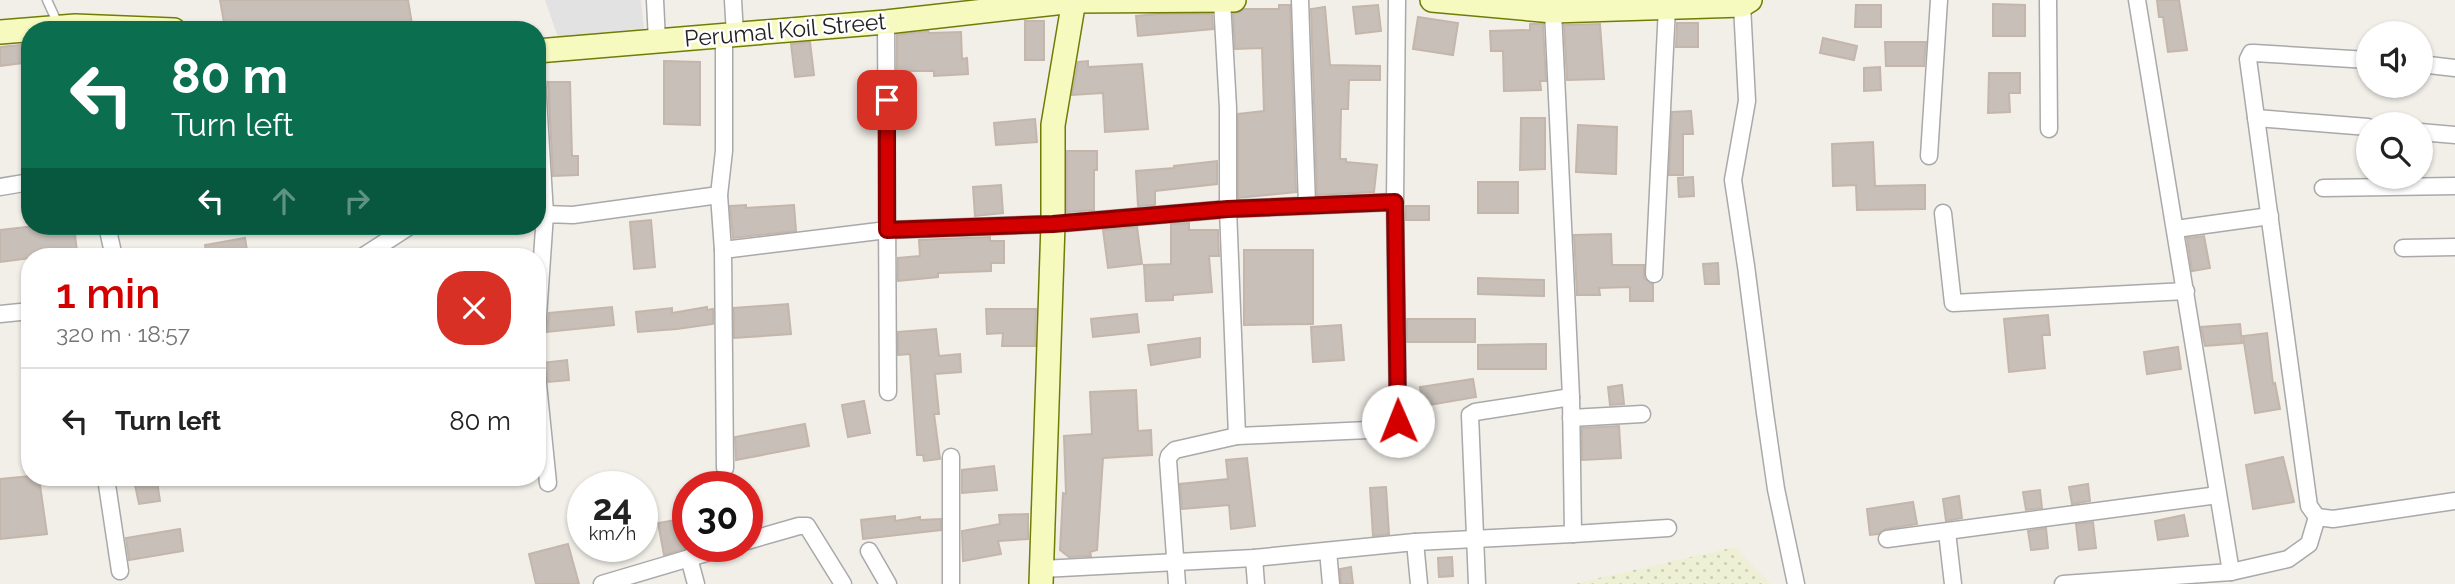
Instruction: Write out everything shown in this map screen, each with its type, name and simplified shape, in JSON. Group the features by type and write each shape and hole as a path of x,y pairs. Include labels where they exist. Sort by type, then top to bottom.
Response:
{"street":[{"path":"654,0 657,41"},
{"path":"725,468 723,250 719,195 733,0"},
{"path":"1074,0 1053,125 1053,224 1042,576 1415,542 1668,528"},
{"name":"Perumal Koil Street","path":"546,50 886,22 1074,0 1234,0"},
{"path":"1300,0 1307,205"},
{"path":"1177,584 1169,456 1175,450 1237,436 1307,435 1390,429 1396,426 1398,421 1395,202 1397,0"},
{"path":"1432,0 1495,3 1553,11 1641,5 1746,3 1747,101 1732,180 1770,451 1796,584"},
{"path":"1929,156 1939,0"},
{"path":"2048,0 2049,130"},
{"path":"2137,0 2231,572"},
{"path":"1222,1 1228,108 1228,209 1237,436"},
{"path":"1641,5 1654,274"},
{"path":"1553,11 1571,397 1573,534"},
{"path":"886,22 888,391"},
{"path":"0,32 21,31"},
{"path":"2356,59 2251,53 2248,59 2309,506 2317,517 2333,519 2455,501"},
{"path":"2433,65 2455,68"},
{"path":"2256,118 2356,126"},
{"path":"2433,133 2455,135"},
{"path":"0,187 21,184"},
{"path":"2323,188 2455,186"},
{"path":"546,214 573,215 719,195"},
{"path":"723,250 887,230 1053,224 1228,209 1395,202"},
{"path":"1943,213 1953,303 2186,291"},
{"path":"2176,229 2270,216"},
{"path":"376,248 396,235"},
{"path":"2403,248 2455,247"},
{"path":"0,314 21,311"},
{"path":"1477,584 1470,415 1571,397"},
{"path":"1571,418 1642,414"},
{"path":"951,457 951,584"},
{"path":"546,463 548,483"},
{"path":"107,486 120,571"},
{"path":"1887,540 2218,495"},
{"path":"2063,584 2231,572 2288,559 2309,544 2317,517"},
{"path":"763,536 807,526 843,584"},
{"path":"1947,532 1952,584"},
{"path":"1415,542 1419,584"},
{"path":"869,551 888,584"},
{"path":"1328,551 1331,584"},
{"path":"1254,558 1256,584"},
{"path":"602,584 676,562"},
{"path":"690,562 696,584"}],"lane":[{"path":"47,0 64,21"}],"green space":[{"path":"1735,547 1771,584 1572,584"}],"shaded area":[{"path":"545,0 641,0 645,38 560,43"}],"building":[{"path":"220,0 408,0 412,21 224,21"},
{"path":"2157,0 2179,0 2187,50 2168,52 2163,17 2159,17"},
{"path":"1993,4 2025,5 2025,36 1993,36"},
{"path":"1279,5 1290,5 1296,192 1238,198 1238,114 1264,111 1262,48 1235,49 1233,14 1244,9 1279,9"},
{"path":"1378,5 1381,31 1356,34 1353,7"},
{"path":"1856,5 1881,5 1881,27 1855,27"},
{"path":"1325,7 1330,65 1380,66 1380,80 1349,80 1348,109 1341,109 1340,159 1377,165 1374,192 1317,195 1311,9"},
{"path":"1212,14 1213,29 1138,36 1136,16"},
{"path":"1418,17 1458,23 1453,55 1413,49"},
{"path":"1025,21 1044,21 1044,60 1025,60"},
{"path":"1677,23 1698,23 1698,47 1676,47"},
{"path":"1530,24 1543,24 1546,81 1540,81 1541,90 1504,91 1503,51 1491,51 1490,31 1530,30"},
{"path":"1600,24 1604,79 1567,80 1564,25"},
{"path":"928,31 961,32 962,59 967,58 968,74 934,76 934,71 897,71 897,35"},
{"path":"1823,38 1857,46 1854,60 1820,53"},
{"path":"810,42 814,75 795,77 791,44"},
{"path":"1885,42 1926,42 1924,66 1886,66"},
{"path":"21,45 21,63 0,66 0,47"},
{"path":"664,61 700,62 700,125 664,124"},
{"path":"1088,61 1088,67 1142,64 1148,129 1105,132 1103,93 1072,95 1078,62"},
{"path":"1880,67 1881,90 1864,91 1864,68"},
{"path":"1989,73 2020,73 2020,93 2009,93 2010,112 1988,113"},
{"path":"548,82 570,82 572,156 578,156 578,175 553,176"},
{"path":"1691,111 1693,134 1683,134 1683,175 1669,175 1672,112"},
{"path":"1521,118 1545,118 1545,169 1520,170"},
{"path":"1035,119 1037,142 996,145 994,123"},
{"path":"1578,125 1617,127 1616,174 1576,172"},
{"path":"1873,142 1875,186 1925,185 1925,209 1857,210 1856,185 1833,186 1832,144"},
{"path":"1067,151 1097,151 1094,210 1067,212"},
{"path":"1217,161 1217,184 1155,191 1155,205 1138,206 1136,171"},
{"path":"1693,177 1694,196 1679,197 1678,178"},
{"path":"1478,182 1518,182 1518,213 1478,213"},
{"path":"1001,185 1003,213 975,216 973,187"},
{"path":"746,205 746,208 794,205 796,231 733,238 730,206"},
{"path":"1406,206 1429,206 1429,220 1406,220"},
{"path":"651,220 655,267 634,269 630,222"},
{"path":"1189,223 1189,230 1218,230 1219,256 1209,256 1212,292 1173,295 1173,300 1146,301 1144,265 1171,264 1171,224"},
{"path":"1137,227 1142,264 1108,268 1103,230"},
{"path":"21,228 21,235 75,235 77,248 21,248 21,259 0,262 0,230"},
{"path":"1611,234 1612,265 1644,265 1644,278 1653,284 1653,301 1630,301 1630,287 1599,288 1600,295 1577,295 1574,235"},
{"path":"2204,236 2210,268 2192,271 2187,238"},
{"path":"990,237 990,241 1004,241 1004,263 991,263 991,271 938,273 938,277 898,281 898,258 920,256 919,240"},
{"path":"245,238 247,248 206,248 205,245"},
{"path":"1244,250 1313,250 1313,324 1244,325"},
{"path":"1718,263 1719,284 1705,284 1703,264"},
{"path":"1478,278 1544,280 1544,296 1478,294"},
{"path":"788,304 791,334 734,338 734,308"},
{"path":"612,307 614,325 547,332 549,313"},
{"path":"707,307 707,310 713,309 713,324 638,332 636,312 672,308 672,313"},
{"path":"986,309 1036,309 1035,346 1002,346 1003,333 987,334"},
{"path":"1137,314 1139,332 1093,337 1091,319"},
{"path":"2048,315 2050,335 2042,335 2045,368 2009,372 2004,319"},
{"path":"1407,319 1475,319 1475,342 1407,342"},
{"path":"2240,324 2242,343 2205,346 2201,327"},
{"path":"1341,325 1344,360 1313,362 1311,327"},
{"path":"936,329 939,356 960,354 961,372 935,374 939,414 934,414 940,459 924,461 923,455 917,455 910,354 898,355 898,332"},
{"path":"2267,333 2273,384 2275,383 2280,409 2255,413 2243,336"},
{"path":"1200,338 1200,357 1151,365 1148,345"},
{"path":"1546,344 1546,369 1478,369 1478,345"},
{"path":"2178,347 2181,369 2147,374 2144,352"},
{"path":"567,360 569,380 548,382 546,362"},
{"path":"1473,379 1476,397 1423,406 1420,387"},
{"path":"1622,385 1624,404 1610,405 1608,387"},
{"path":"1136,390 1138,431 1151,430 1152,455 1103,458 1097,550 1090,552 1091,556 1069,557 1060,550 1063,493 1066,494 1064,436 1092,434 1090,392"},
{"path":"864,401 870,433 848,437 842,405"},
{"path":"805,424 809,446 736,460 735,437"},
{"path":"1619,426 1621,458 1582,460 1582,428"},
{"path":"2283,457 2294,502 2253,509 2246,465"},
{"path":"1247,458 1255,526 1231,529 1229,505 1182,509 1180,484 1228,479 1226,460"},
{"path":"994,466 997,490 962,493 962,470"},
{"path":"21,477 21,486 40,486 47,534 0,539 0,479"},
{"path":"2088,484 2090,501 2072,504 2069,487"},
{"path":"135,486 158,486 160,501 139,504"},
{"path":"1386,487 1389,534 1373,536 1370,488"},
{"path":"2040,490 2042,508 2026,510 2023,492"},
{"path":"1959,496 1962,518 1946,521 1943,499"},
{"path":"1913,502 1917,524 1886,529 1870,535 1867,509"},
{"path":"1028,514 1028,539 998,541 1001,554 963,561 962,531 1000,524 999,515"},
{"path":"2184,515 2188,536 2158,540 2155,521"},
{"path":"895,516 895,521 920,517 920,520 941,519 941,530 863,539 861,520"},
{"path":"672,521 672,553 664,555 658,523"},
{"path":"2093,522 2096,548 2079,550 2076,524"},
{"path":"2046,528 2048,548 2031,550 2028,531"},
{"path":"180,529 183,551 129,560 126,538"},
{"path":"567,544 567,562 573,562 579,584 536,584 529,554"},
{"path":"1452,557 1453,576 1439,577 1438,558"},
{"path":"1351,567 1353,584 1341,584 1340,569"}],"route":[{"path":"887,100 887,230 1053,224 1228,209 1395,202 1398,421"}]}
